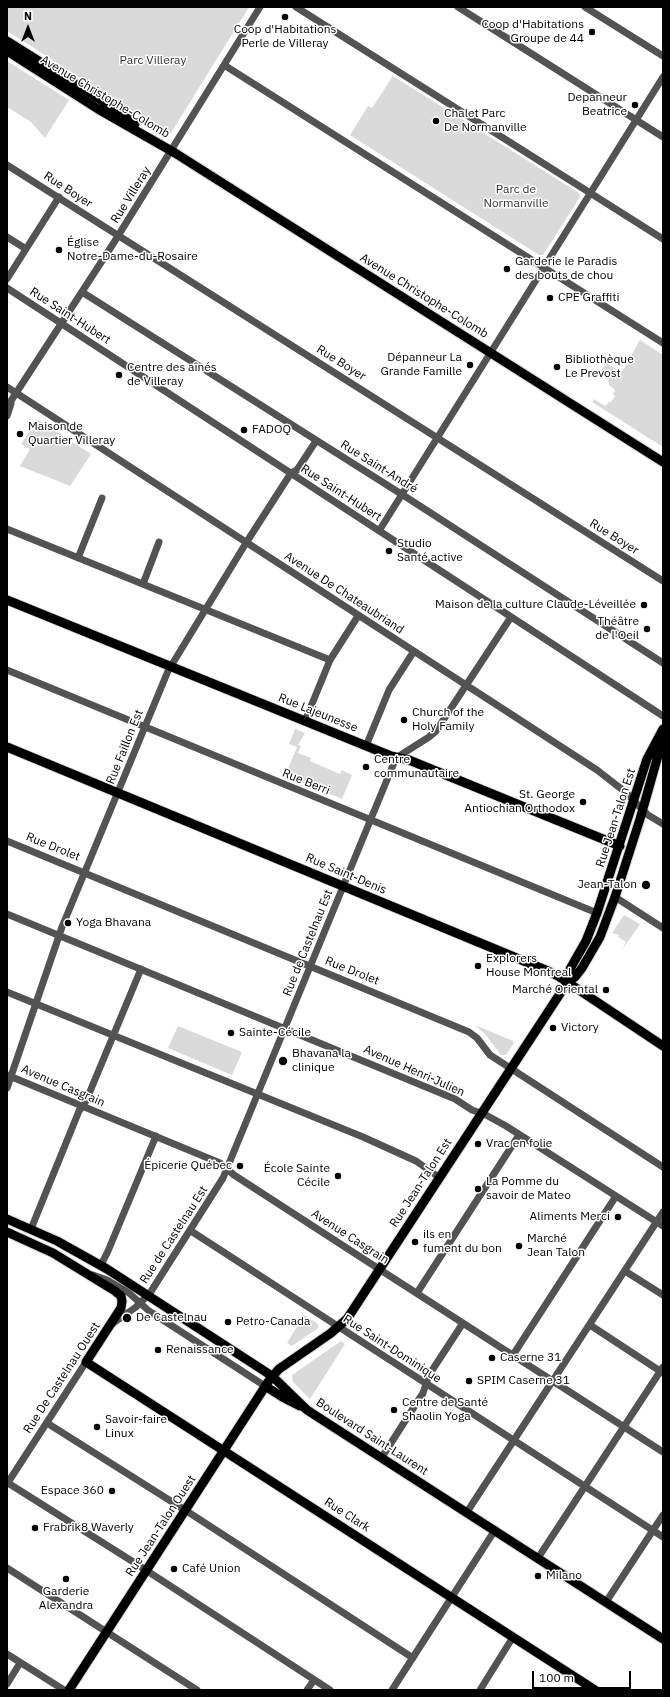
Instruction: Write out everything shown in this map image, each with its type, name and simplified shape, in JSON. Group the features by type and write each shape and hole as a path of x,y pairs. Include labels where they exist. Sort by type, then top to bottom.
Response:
{"main road":[{"name":"Avenue Christophe-Colomb","path":"7,41 104,102 172,150 663,462"},
{"name":"Avenue Christophe-Colomb","path":"7,51 98,109 172,150"},
{"name":"Rue Lajeunesse","path":"7,600 366,746 396,758 409,760 620,846"},
{"name":"Rue Jean-Talon Est","path":"568,983 570,969 586,941 597,913 647,759 663,729"},
{"name":"Rue Jean-Talon Est","path":"272,1376 279,1369 347,1319 511,1068 568,983 576,977 598,939 615,897 643,809 663,738"},
{"name":"Rue Saint-Denis","path":"7,747 539,967 556,975 663,1046"},
{"name":"Boulevard Saint-Laurent","path":"7,1219 74,1249 101,1265 272,1376 307,1410 663,1639"},
{"path":"7,1232 53,1253 115,1291 122,1298 121,1308 109,1326"},
{"name":"Rue De Castelnau Ouest","path":"86,1362 109,1326"},
{"name":"Rue Clark","path":"86,1362 595,1690"},
{"name":"Rue Jean-Talon Ouest","path":"70,1690 272,1376"},
{"path":"265,1386 307,1410"}],"street":[{"name":"Rue Villeray","path":"7,407 172,150 260,7"},
{"path":"296,7 663,239"},
{"path":"458,7 663,137"},
{"path":"586,7 663,56"},
{"path":"224,65 663,343"},
{"path":"379,531 663,77"},
{"name":"Rue Boyer","path":"7,165 663,581"},
{"path":"7,280 59,197"},
{"path":"7,237 26,249"},
{"name":"Rue Saint-Hubert","path":"7,288 663,716"},
{"name":"Rue Saint-André","path":"82,292 401,494 663,663"},
{"name":"Avenue De Chateaubriand","path":"7,387 597,770 624,791 648,815 663,824"},
{"name":"Rue Villeray","path":"7,416 16,393"},
{"name":"Rue Faillon Est","path":"7,1088 9,1076 36,1004 59,935 170,667 246,542 291,474 297,470 316,441"},
{"path":"78,558 102,498"},
{"path":"7,529 330,660"},
{"path":"143,584 159,542"},
{"path":"305,721 330,660 358,616"},
{"path":"396,758 434,733 511,617"},
{"path":"366,746 389,690 414,651"},
{"name":"Rue Berri","path":"7,670 597,913"},
{"name":"Rue de Castelnau Est","path":"148,1296 228,1170 396,758"},
{"name":"Rue Drolet","path":"7,841 469,1032 477,1038 490,1055 663,1167"},
{"path":"615,897 663,928"},
{"name":"Avenue Henri-Julien","path":"7,914 450,1096 472,1110 482,1113 519,1135 663,1226"},
{"path":"31,1229 141,969"},
{"path":"7,992 258,1096 363,1137 416,1161 440,1178"},
{"name":"Avenue Casgrain","path":"9,1076 220,1163 228,1170 379,1269 663,1452"},
{"path":"417,1293 519,1135"},
{"path":"101,1265 156,1136"},
{"path":"513,1355 616,1196"},
{"path":"467,1512 663,1212"},
{"name":"Rue Saint-Dominique","path":"190,1231 663,1537"},
{"path":"625,1271 663,1296"},
{"path":"89,1274 108,1280 132,1295 149,1311 265,1386"},
{"name":"Rue De Castelnau Ouest","path":"109,1326 141,1303 148,1296"},
{"path":"382,1457 423,1393 429,1376 463,1323"},
{"path":"538,1558 662,1370 590,1325"},
{"name":"Rue De Castelnau Ouest","path":"7,1484 86,1362"},
{"path":"47,1423 185,1510 413,1658"},
{"path":"7,1484 146,1571 330,1690"},
{"path":"606,1602 663,1515"},
{"path":"392,1690 495,1530"},
{"path":"7,1568 197,1690"},
{"path":"480,1690 513,1637"},
{"path":"7,1654 64,1690"},
{"path":"7,1684 20,1663"},
{"path":"307,1690 314,1680"}],"green space":[{"name":"Parc Villeray","path":"7,7 249,7 169,134 7,31"},
{"path":"7,61 69,100 45,138 31,122 7,107"},
{"name":"Parc de Normanville","path":"393,76 579,193 580,197 543,255 539,255 350,135 368,106 372,108"},
{"path":"640,340 663,355 663,447 592,402 594,399 605,406 611,402 615,396 613,394 615,390 609,385 608,380 599,374 606,363 622,372"},
{"path":"38,420 91,454 70,486 20,466 30,449 21,444"},
{"path":"295,729 305,733 298,745 301,746 298,753 311,758 310,761 340,774 342,770 352,775 342,799 285,776 297,747 289,744"},
{"path":"624,915 640,924 622,950 626,942 618,937 619,935 612,933"},
{"path":"475,1025 513,1041 514,1043 506,1055 501,1055 485,1034"},
{"path":"178,1026 242,1052 232,1075 168,1048"},
{"path":"304,1315 318,1324 318,1328 292,1346 287,1343"},
{"path":"341,1341 345,1344 310,1399 293,1382 292,1375"}],"place":[{"name":"Coop d'Habitations Perle de Villeray","path":"285,17"},
{"name":"Coop d'Habitations Groupe de 44","path":"592,32"},
{"name":"Depanneur Beatrice","path":"635,105"},
{"name":"Chalet Parc De Normanville","path":"436,121"},
{"name":"Église Notre-Dame-du-Rosaire","path":"59,250"},
{"name":"Garderie le Paradis des bouts de chou","path":"507,269"},
{"name":"CPE Graffiti","path":"550,298"},
{"name":"Dépanneur La Grande Famille","path":"470,365"},
{"name":"Bibliothèque Le Prevost","path":"557,367"},
{"name":"Centre des aînés de Villeray","path":"119,375"},
{"name":"FADOQ","path":"244,430"},
{"name":"Maison de Quartier Villeray","path":"20,434"},
{"name":"Studio Santé active","path":"389,551"},
{"name":"Maison de la culture Claude-Léveillée","path":"644,605"},
{"name":"Théâtre de l'Oeil","path":"647,629"},
{"name":"Church of the Holy Family","path":"404,720"},
{"name":"Centre communautaire","path":"366,767"},
{"name":"St. George Antiochian Orthodox","path":"583,802"},
{"name":"Jean-Talon","path":"646,885"},
{"name":"Yoga Bhavana","path":"68,923"},
{"name":"Explorers House Montreal","path":"478,966"},
{"name":"Marché Oriental","path":"606,990"},
{"name":"Victory","path":"553,1028"},
{"name":"Sainte-Cécile","path":"231,1033"},
{"name":"Bhavana la clinique","path":"283,1061"},
{"name":"Vrac en folie","path":"478,1144"},
{"name":"Épicerie Québec","path":"240,1166"},
{"name":"École Sainte Cécile","path":"338,1176"},
{"name":"La Pomme du savoir de Mateo","path":"478,1189"},
{"name":"Aliments Merci","path":"618,1217"},
{"name":"ils en fument du bon","path":"415,1242"},
{"name":"Marché Jean Talon","path":"519,1246"},
{"name":"De Castelnau","path":"127,1318"},
{"name":"Petro-Canada","path":"228,1322"},
{"name":"Renaissance","path":"158,1350"},
{"name":"Caserne 31","path":"492,1358"},
{"name":"SPIM Caserne 31","path":"469,1381"},
{"name":"Centre de Santé Shaolin Yoga","path":"394,1410"},
{"name":"Savoir-faire Linux","path":"97,1427"},
{"name":"Espace 360","path":"112,1491"},
{"name":"Frabrik8 Waverly","path":"35,1528"},
{"name":"Café Union","path":"174,1569"},
{"name":"Milano","path":"538,1576"},
{"name":"Garderie Alexandra","path":"66,1579"}]}
